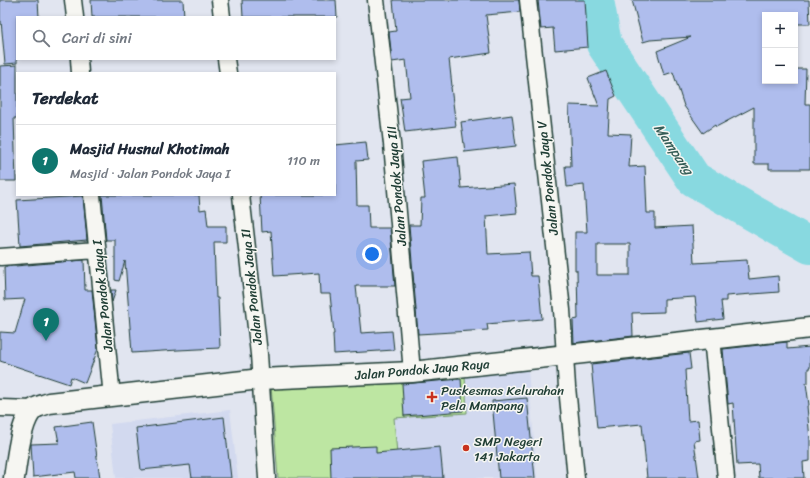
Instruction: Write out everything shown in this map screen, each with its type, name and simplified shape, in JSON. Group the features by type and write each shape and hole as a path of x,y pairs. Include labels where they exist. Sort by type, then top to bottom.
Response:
{"street":[{"path":"73,0 75,16"},
{"path":"220,0 222,16"},
{"name":"Jalan Pondok Jaya III","path":"376,0 392,144 412,372"},
{"name":"Jalan Pondok Jaya V","path":"528,0 562,310 567,387 576,478"},
{"path":"79,60 80,72"},
{"path":"226,60 228,72"},
{"name":"Jalan Pondok Jaya I","path":"92,196 112,397"},
{"name":"Jalan Pondok Jaya II","path":"241,196 261,379 267,478"},
{"path":"0,257 97,250"},
{"name":"Jalan Pondok Jaya Raya","path":"34,409 49,403 68,400 112,397 261,379 412,372 810,328"},
{"path":"712,338 726,478"},
{"path":"0,408 34,409"},
{"path":"14,478 20,438 26,420 34,409"}],"shaded area":[{"name":"SMP Negeri 141 Jakarta","path":"528,370 537,478 399,478 394,417 467,413 465,376"},
{"path":"230,410 238,478 116,478 110,424"}],"green space":[{"path":"465,376 467,413 394,418 399,478 278,478 271,385"}],"building":[{"path":"0,0 38,0 39,16 16,16 17,63 5,64 0,21"},
{"path":"91,0 183,0 184,16 92,16"},
{"path":"242,0 336,0 337,17 243,16"},
{"path":"393,0 519,0 520,12 486,15 491,53 449,59 456,126 405,132 400,98 410,97 406,60 392,62 389,32 396,31"},
{"path":"538,0 585,0 588,47 555,50 553,28 541,29"},
{"path":"632,0 809,0 810,24 798,24 798,12 762,12 762,84 798,84 798,69 806,69 805,104 810,104 810,169 769,169 769,164 754,164 754,107 716,127 715,125 703,133 684,106 673,72 664,75 657,51 691,37 650,40 643,42"},
{"path":"17,65 16,118 14,118 16,181 0,181 0,66"},
{"path":"606,71 616,96 610,99 608,133 631,134 629,167 645,166 647,213 655,213 655,228 692,226 694,263 747,260 749,279 778,276 779,292 726,296 726,301 721,301 723,319 698,322 695,297 664,299 664,312 632,313 633,336 574,343 573,320 578,319 577,270 575,270 575,232 587,232 584,185 567,187 565,166 571,166 569,105 599,106 588,78","holes":["597,244 630,244 630,275 597,275"]},
{"path":"512,115 516,146 465,152 461,122"},
{"path":"366,142 368,160 356,161 357,205 368,205 369,228 390,228 395,286 356,286 361,333 392,331 394,350 334,354 334,334 330,294 320,294 319,273 274,276 271,231 262,232 260,196 336,196 336,145"},
{"path":"458,157 461,188 514,184 517,213 486,216 488,254 529,252 531,276 538,276 542,319 487,324 488,330 418,334 409,225 420,225 421,198 425,198 421,161"},
{"path":"83,196 87,240 20,246 17,200"},
{"path":"102,196 199,196 200,210 206,209 208,226 226,226 226,242 214,242 220,348 132,353 125,261 119,281 115,280 115,240 106,240"},
{"path":"84,260 85,290 92,290 98,349 85,383 71,377 69,384 0,361 0,332 15,333 25,299 5,300 4,267"},
{"path":"111,290 116,290 112,302"},
{"path":"787,342 787,349 810,347 810,368 808,368 808,383 806,383 809,405 807,406 810,461 803,462 804,478 759,478 758,464 737,465 733,403 728,404 723,349"},
{"path":"689,353 691,369 685,370 688,421 698,420 700,440 694,441 699,478 647,478 642,424 597,428 591,364"},
{"name":"Puskesmas Kelurahan Pela Mampang","path":"461,379 463,411 404,416 402,384"},
{"path":"527,398 535,478 499,478 492,401"},
{"path":"224,417 231,478 192,478 190,465 141,470 136,428"},
{"path":"92,422 100,478 76,478 75,472 33,477 31,444 59,443 56,427"},
{"path":"376,446 376,453 440,447 443,478 331,478 330,448"}],"waterway":[{"name":"Mampang","path":"596,0 604,44 694,179 810,246"}],"place":[{"name":"Masjid Husnul Khotimah","path":"46,341"},
{"name":"Puskesmas Kelurahan Pela Mampang","path":"432,397"},
{"name":"SMP Negeri 141 Jakarta","path":"466,448"}]}
